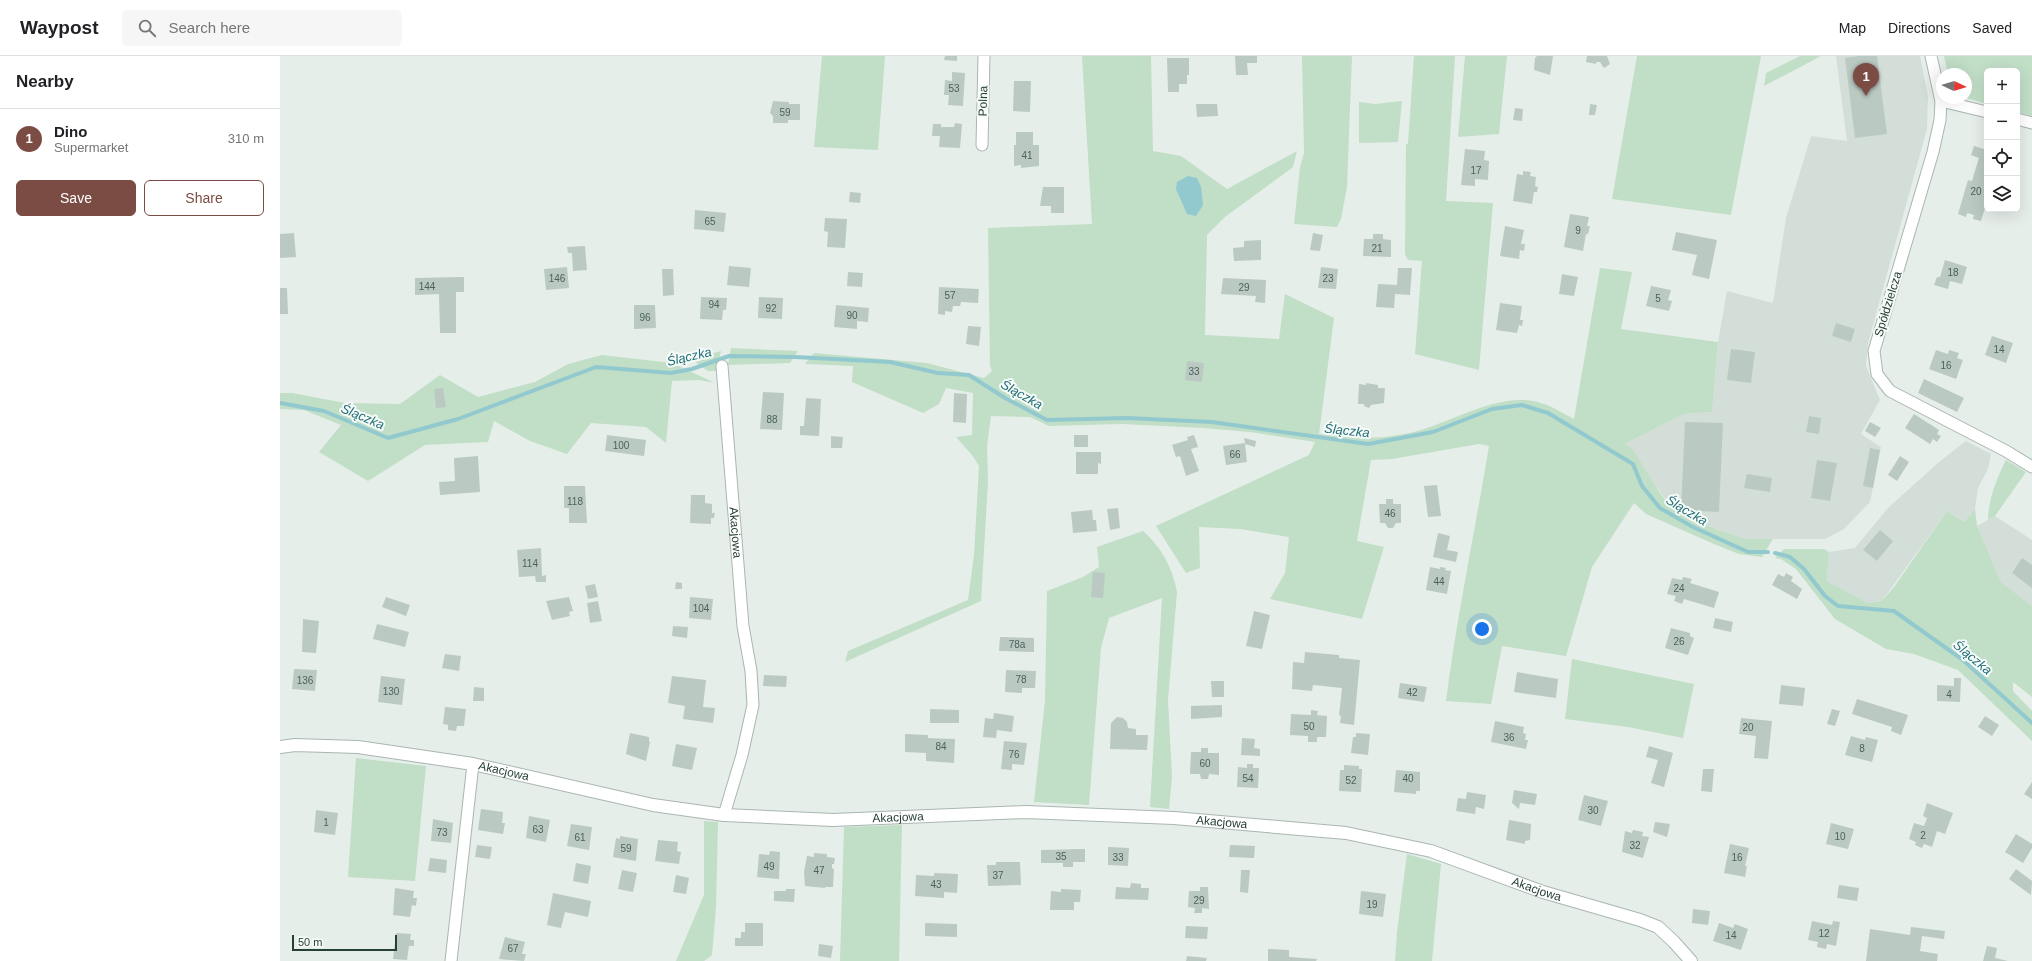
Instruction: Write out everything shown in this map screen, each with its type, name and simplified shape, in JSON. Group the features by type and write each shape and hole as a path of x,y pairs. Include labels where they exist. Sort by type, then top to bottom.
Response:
{"street":[{"name":"Polna","path":"982,145 984,56"},
{"name":"Spółdzielcza","path":"1931,56 1936,78"},
{"name":"Spółdzielcza","path":"1941,104 1940,120 1933,152 1874,351 1877,374 1890,392 2006,451 2032,467"},
{"path":"1954,104 1984,111"},
{"path":"2020,120 2032,123"},
{"name":"Akacjowa","path":"722,366 743,618 751,671 753,705 742,755 724,815"},
{"name":"Akacjowa","path":"280,747 295,745 358,747 473,764 653,805 724,815 833,820 1026,812 1174,818 1346,833 1431,851 1543,892 1640,920 1658,927 1691,961"},
{"path":"451,961 473,764"}],"shaded area":[{"path":"1836,56 1920,56 1928,96 1927,129 1868,343 1866,366 1880,400 1861,434 1881,447 1870,502 1844,529 1825,539 1747,539 1718,530 1682,515 1669,504 1625,444 1684,414 1712,412 1718,342 1727,291 1773,303 1786,218 1811,136 1847,141"},
{"path":"1966,441 1991,454 1988,469 1978,488 1975,509 1964,522 1947,511 1882,601 1868,603 1827,581 1829,552 1855,548 1888,508 1939,462"},
{"path":"1995,516 2032,540 2032,606 2001,582 1977,526"}],"green space":[{"path":"822,56 885,56 878,150 814,147"},
{"path":"1082,56 1151,56 1153,151 1181,156 1227,189 1297,151 1293,167 1225,217 1207,235 1205,335 1279,339 1285,294 1334,318 1319,434 1362,438 1404,434 1420,430 1490,405 1507,401 1524,400 1545,404 1574,419 1600,268 1632,272 1621,329 1718,342 1712,412 1684,414 1625,444 1633,450 1660,493 1669,504 1682,515 1718,530 1747,539 1773,539 1762,557 1739,554 1714,544 1646,514 1634,503 1592,567 1566,656 1502,646 1491,704 1446,701 1450,669 1489,446 1479,444 1392,459 1371,460 1357,541 1384,547 1362,619 1270,599 1285,573 1289,537 1240,529 1199,527 1200,568 1186,573 1156,526 1309,455 1315,442 1250,432 1203,428 1122,424 1049,426 1030,417 991,416 987,446 988,482 981,601 845,662 848,651 968,600 974,555 979,466 972,455 956,437 972,435 973,393 946,388 939,404 923,413 852,382 853,366 805,364 814,353 927,363 984,378 992,371 990,365 988,228 1092,224"},
{"path":"1302,56 1352,56 1347,187 1341,219 1337,227 1294,224 1300,168 1304,153"},
{"path":"1414,56 1455,56 1446,201 1493,203 1479,370 1415,354 1422,261 1408,260 1405,254 1406,145 1408,143"},
{"path":"1465,56 1507,56 1499,134 1458,137"},
{"path":"1637,56 1761,56 1731,215 1612,199"},
{"path":"1800,56 1821,56 1764,86 1766,73"},
{"path":"1944,56 2032,56 2032,116 2020,113 2020,68 1984,68 1984,103 1972,100 1972,68 1947,68"},
{"path":"1402,101 1398,142 1359,143 1359,102 1375,104"},
{"path":"731,348 798,351 790,363 728,365"},
{"path":"721,351 718,364 719,371 708,371 691,359"},
{"path":"602,355 672,363 715,383 699,380 672,381 666,443 646,427 591,423 567,454 530,441 494,421 488,442 425,445 368,481 319,452 341,425 304,410 280,409 280,393 292,393 345,403 400,404 440,375 478,397 535,382 568,364"},
{"path":"2006,460 2026,472 1995,516 1988,520 1994,489"},
{"path":"1975,509 1977,526 2001,582 2032,606 2032,697 2013,682 2013,691 2032,711 2032,741 1958,670 1914,654 1886,649 1835,619 1796,569 1781,559 1775,558 1784,549 1824,549 1829,552 1827,581 1868,603 1882,601 1894,587 1947,511 1964,522"},
{"path":"1143,531 1156,544 1165,558 1172,574 1177,592 1168,700 1172,777 1169,809 1150,807 1162,598 1109,618 1101,648 1089,805 1034,802 1045,701 1047,591 1083,577 1099,567 1097,547"},
{"path":"1572,659 1694,684 1683,738 1628,727 1565,719"},
{"path":"356,758 426,766 415,881 348,877"},
{"path":"704,821 718,822 716,907 712,955 704,961 676,961 704,895"},
{"path":"902,825 899,961 840,961 844,827"},
{"path":"1407,854 1441,864 1432,961 1395,961 1397,932"}],"water":[{"path":"1188,176 1197,178 1201,187 1203,205 1196,216 1187,214 1176,189 1177,182"}],"building":[{"path":"945,56 957,56 957,61 944,60"},
{"path":"1235,56 1257,56 1257,63 1247,63 1248,75 1236,75"},
{"path":"1537,56 1553,56 1550,75 1534,70 1535,58"},
{"path":"1587,56 1607,56 1610,64 1604,68 1600,62 1596,62 1596,64 1586,62"},
{"path":"1877,56 1887,134 1855,138 1845,58"},
{"path":"1167,58 1189,58 1189,75 1187,75 1187,84 1179,84 1179,92 1168,92"},
{"path":"952,72 965,73 963,106 948,105 949,95 944,95 945,80 952,81"},
{"path":"1014,81 1031,81 1030,112 1013,111"},
{"path":"773,101 789,102 789,104 800,104 800,120 788,120 788,123 773,123 773,116 770,113"},
{"path":"1196,104 1217,104 1218,116 1197,117"},
{"path":"1590,104 1597,105 1595,115 1589,115"},
{"path":"1515,108 1523,109 1522,121 1513,120"},
{"path":"955,123 962,124 960,148 939,147 940,136 932,136 933,124 941,124 941,127 954,127"},
{"path":"1016,132 1033,132 1033,145 1039,145 1039,166 1021,168 1021,165 1014,166 1014,145 1016,145"},
{"path":"1974,146 1984,149 1984,212 1981,221 1973,219 1974,215 1967,213 1966,217 1958,214 1968,180 1972,181 1979,158 1971,155"},
{"path":"1465,149 1485,151 1484,160 1489,161 1488,180 1475,179 1475,186 1461,185"},
{"path":"1523,171 1531,172 1530,176 1536,177 1535,186 1538,187 1537,192 1534,192 1532,204 1513,201 1517,174 1523,175"},
{"path":"1043,187 1064,187 1064,213 1051,213 1051,206 1040,206"},
{"path":"850,192 861,193 860,203 849,202"},
{"path":"695,210 726,213 724,232 694,229"},
{"path":"1570,214 1589,217 1587,226 1590,226 1588,234 1586,234 1583,251 1564,247"},
{"path":"825,218 847,219 845,248 827,247 828,232 824,231"},
{"path":"1505,226 1524,230 1521,244 1525,244 1524,251 1520,250 1519,259 1500,256"},
{"path":"1676,232 1717,240 1709,279 1692,275 1697,255 1672,250"},
{"path":"294,233 296,257 280,258 280,234"},
{"path":"1313,233 1323,235 1320,251 1310,250"},
{"path":"1373,234 1383,234 1383,239 1391,240 1391,257 1363,256 1364,239 1373,239"},
{"path":"1261,240 1261,260 1234,261 1233,248 1244,247 1244,241"},
{"path":"585,246 587,270 573,271 572,253 568,253 567,247"},
{"path":"1945,260 1967,267 1962,284 1950,281 1948,289 1934,285 1937,277 1940,277"},
{"path":"729,266 751,268 749,287 727,285"},
{"path":"567,267 569,288 546,290 544,269"},
{"path":"1321,267 1338,269 1336,289 1318,288"},
{"path":"1398,268 1412,268 1410,295 1395,294 1394,308 1376,307 1378,284 1397,285"},
{"path":"662,269 673,269 674,295 663,296"},
{"path":"848,272 863,273 862,287 847,286"},
{"path":"1562,274 1578,277 1574,296 1559,294"},
{"path":"464,277 464,292 456,292 456,333 440,333 439,294 415,295 415,278"},
{"path":"1223,278 1266,280 1265,303 1255,302 1256,296 1221,294"},
{"path":"1651,286 1671,290 1668,300 1672,301 1669,311 1646,306"},
{"path":"939,287 979,289 978,303 961,302 960,306 953,306 952,312 945,311 945,315 938,314"},
{"path":"280,288 287,288 288,314 280,314"},
{"path":"701,297 727,298 726,310 723,310 722,320 700,319"},
{"path":"759,297 783,298 782,319 758,318"},
{"path":"1500,303 1522,306 1520,320 1523,320 1522,326 1519,325 1517,333 1496,330"},
{"path":"634,305 655,305 656,328 634,329"},
{"path":"836,305 869,308 868,322 857,321 857,329 834,327"},
{"path":"1836,323 1855,329 1851,342 1832,336"},
{"path":"968,326 981,327 979,346 966,344"},
{"path":"1992,336 2013,343 2006,363 1985,355"},
{"path":"1731,349 1755,352 1751,383 1727,380"},
{"path":"1936,350 1948,354 1949,350 1959,353 1957,358 1963,360 1956,379 1929,369"},
{"path":"1187,361 1204,363 1202,382 1185,380"},
{"path":"1924,379 1964,398 1957,412 1918,393"},
{"path":"1366,383 1378,385 1378,388 1385,388 1384,403 1371,405 1369,408 1364,406 1364,404 1358,404 1359,384 1366,385"},
{"path":"443,388 446,407 436,408 434,389"},
{"path":"763,392 784,393 782,430 760,429"},
{"path":"954,393 967,394 966,423 953,422"},
{"path":"806,398 821,399 819,436 800,435 800,426 804,426"},
{"path":"1914,414 1939,430 1937,434 1941,436 1937,442 1933,439 1930,444 1905,428"},
{"path":"1809,416 1821,418 1819,434 1806,432"},
{"path":"1685,422 1723,423 1719,512 1681,510"},
{"path":"1870,422 1881,428 1875,437 1865,431"},
{"path":"607,435 646,440 644,456 605,451"},
{"path":"1074,435 1088,435 1088,447 1074,447"},
{"path":"1194,435 1198,447 1191,449 1199,471 1186,476 1180,456 1176,457 1172,445 1188,440 1187,437"},
{"path":"831,436 843,437 842,448 831,448"},
{"path":"1244,438 1256,441 1255,447 1245,444 1247,462 1226,465 1223,446 1245,443"},
{"path":"1870,448 1880,450 1873,488 1863,486"},
{"path":"1076,452 1101,452 1101,464 1098,463 1098,474 1076,474"},
{"path":"478,456 480,492 440,495 439,482 455,481 454,458"},
{"path":"1900,456 1909,462 1897,481 1888,475"},
{"path":"1817,460 1837,463 1830,501 1811,498"},
{"path":"1747,474 1772,478 1770,492 1744,488"},
{"path":"1437,485 1441,516 1428,517 1424,486"},
{"path":"564,486 585,486 587,523 569,523 569,508 564,508"},
{"path":"691,495 705,495 705,503 712,504 712,513 715,513 714,518 711,518 711,524 690,523"},
{"path":"1386,499 1393,499 1393,504 1401,504 1401,523 1396,523 1393,528 1388,528 1385,523 1380,523 1379,504 1386,504"},
{"path":"1118,508 1120,528 1110,530 1107,509"},
{"path":"1092,510 1093,520 1096,520 1097,531 1073,533 1071,512"},
{"path":"1880,530 1893,541 1877,561 1863,550"},
{"path":"1438,533 1450,536 1447,550 1458,552 1456,562 1433,557"},
{"path":"541,548 542,576 546,575 546,582 536,582 535,576 519,577 517,550"},
{"path":"2022,558 2032,565 2032,588 2012,573"},
{"path":"1430,567 1440,569 1440,567 1446,568 1445,570 1451,571 1447,594 1426,590"},
{"path":"1093,572 1105,573 1103,598 1091,597"},
{"path":"1786,573 1793,577 1791,581 1802,589 1797,599 1772,585 1778,574 1784,577"},
{"path":"1683,577 1692,579 1690,583 1719,592 1714,608 1684,599 1682,604 1674,601 1676,596 1667,594 1672,578 1682,580"},
{"path":"676,582 682,583 682,589 675,589"},
{"path":"595,584 598,597 588,599 585,586"},
{"path":"386,597 410,605 406,616 382,607"},
{"path":"569,597 573,611 569,612 570,616 552,620 546,601"},
{"path":"690,597 713,599 711,620 689,618"},
{"path":"598,601 602,621 590,623 587,603"},
{"path":"1254,611 1270,615 1262,649 1246,646"},
{"path":"1715,618 1733,622 1731,632 1713,628"},
{"path":"303,619 319,621 316,653 302,652"},
{"path":"377,624 409,632 405,647 373,639"},
{"path":"673,626 688,627 687,638 672,636"},
{"path":"1671,628 1690,633 1690,636 1694,638 1688,655 1665,648"},
{"path":"1000,637 1034,638 1034,652 999,651"},
{"path":"1305,652 1339,655 1339,658 1360,660 1354,725 1340,723 1341,716 1339,715 1342,688 1313,685 1312,691 1292,689 1293,662 1304,663"},
{"path":"445,654 461,656 459,671 442,668"},
{"path":"294,669 317,670 315,691 292,689"},
{"path":"1006,670 1036,671 1035,688 1022,688 1022,693 1005,692"},
{"path":"1517,672 1558,679 1556,698 1514,692"},
{"path":"764,675 787,676 786,687 763,686"},
{"path":"381,676 405,679 402,705 378,702"},
{"path":"672,676 706,680 703,707 715,708 713,723 683,719 685,706 668,703"},
{"path":"1954,678 1961,678 1960,702 1937,701 1937,685 1954,686"},
{"path":"1211,681 1224,681 1224,697 1212,697"},
{"path":"1400,683 1427,687 1424,702 1398,698"},
{"path":"1781,685 1805,688 1803,706 1779,704"},
{"path":"474,687 484,688 484,701 473,701"},
{"path":"1857,699 1908,715 1901,735 1891,731 1892,727 1852,714"},
{"path":"1222,705 1222,717 1191,719 1191,706"},
{"path":"445,707 466,709 464,726 457,726 456,731 448,730 448,725 443,724"},
{"path":"930,709 959,710 959,723 930,723"},
{"path":"1832,709 1840,711 1835,726 1827,724"},
{"path":"1311,710 1318,711 1317,715 1327,716 1326,737 1317,737 1317,742 1308,742 1308,736 1290,735 1291,714 1311,715"},
{"path":"994,713 1014,716 1012,732 997,730 996,738 983,737 985,718 993,719"},
{"path":"1985,716 1999,725 1992,736 1978,727"},
{"path":"1117,717 1123,718 1127,722 1128,728 1136,729 1136,735 1148,735 1147,750 1110,749 1111,723"},
{"path":"1741,718 1772,721 1768,759 1754,758 1756,736 1739,734"},
{"path":"1495,721 1524,727 1523,733 1526,734 1525,740 1528,740 1526,749 1491,742"},
{"path":"630,733 649,737 650,742 646,761 626,754"},
{"path":"1356,733 1370,734 1368,755 1351,753 1353,737 1356,737"},
{"path":"905,734 928,735 928,738 955,739 954,763 926,761 926,753 905,752"},
{"path":"1851,736 1865,740 1866,737 1878,740 1872,762 1845,755"},
{"path":"1242,738 1255,739 1254,748 1260,749 1260,756 1241,755"},
{"path":"1004,741 1027,743 1024,765 1012,764 1012,770 1001,769"},
{"path":"676,744 697,748 692,770 672,766"},
{"path":"1649,746 1673,753 1664,787 1651,783 1658,760 1646,757"},
{"path":"1201,748 1208,748 1208,753 1219,753 1219,775 1209,774 1208,779 1201,779 1200,774 1190,774 1191,752 1201,752"},
{"path":"1247,764 1253,764 1253,768 1259,768 1258,788 1237,787 1238,767 1247,768"},
{"path":"1344,765 1359,766 1359,769 1362,769 1361,792 1339,791 1340,770 1344,770"},
{"path":"1703,769 1714,769 1712,792 1701,791"},
{"path":"1396,770 1420,772 1420,791 1416,791 1416,794 1394,792"},
{"path":"2032,782 2032,799 2024,794"},
{"path":"1514,790 1537,794 1535,805 1520,803 1519,809 1512,803"},
{"path":"1467,792 1486,795 1484,809 1476,807 1475,814 1456,811 1458,798 1466,799"},
{"path":"1584,795 1608,801 1601,826 1578,820"},
{"path":"1927,803 1953,813 1945,834 1937,831 1932,847 1924,844 1922,848 1915,845 1916,842 1909,839 1914,823 1924,826 1927,818 1923,816"},
{"path":"481,809 503,812 502,823 505,823 503,834 478,830"},
{"path":"316,810 338,813 335,835 314,832"},
{"path":"529,816 550,820 546,842 526,838"},
{"path":"433,819 453,823 451,843 431,841"},
{"path":"1509,820 1531,824 1530,840 1525,841 1525,844 1506,840"},
{"path":"1655,822 1670,824 1667,837 1653,832"},
{"path":"1831,823 1854,829 1848,849 1826,844"},
{"path":"571,824 592,827 589,850 567,846"},
{"path":"1633,830 1643,832 1642,836 1649,837 1643,858 1622,852 1625,831 1632,833"},
{"path":"2016,834 2032,844 2032,848 2023,863 2005,852"},
{"path":"620,836 638,839 636,861 613,857 616,838 620,839"},
{"path":"658,840 678,842 677,851 681,852 679,864 655,861"},
{"path":"1730,844 1749,848 1745,866 1747,866 1745,877 1724,873"},
{"path":"477,845 492,847 490,859 475,857"},
{"path":"1230,845 1255,846 1254,858 1229,857"},
{"path":"1108,847 1129,848 1128,866 1108,865"},
{"path":"1085,849 1085,862 1073,862 1073,867 1063,867 1063,863 1041,863 1041,850"},
{"path":"770,851 780,852 779,879 757,877 759,854 769,855"},
{"path":"814,853 827,854 827,857 835,858 834,864 832,864 832,869 834,868 833,887 825,888 805,886 804,872 807,856 814,857"},
{"path":"430,858 447,860 446,873 428,871"},
{"path":"996,862 1020,862 1021,885 988,886 987,865 996,865"},
{"path":"576,863 591,866 588,884 573,881"},
{"path":"2016,869 2032,881 2031,895 2009,879"},
{"path":"622,870 637,873 633,892 618,889"},
{"path":"1241,870 1250,870 1248,893 1240,892"},
{"path":"934,873 958,874 957,893 944,892 944,898 915,896 916,875 934,876"},
{"path":"676,875 689,878 686,894 673,892"},
{"path":"1131,883 1141,884 1141,888 1149,888 1148,900 1115,899 1116,887 1130,888"},
{"path":"1839,885 1859,888 1857,901 1837,898"},
{"path":"1200,887 1208,887 1209,909 1202,908 1202,913 1194,913 1195,908 1188,907 1189,891 1200,891"},
{"path":"395,888 414,891 413,898 417,898 416,906 412,905 410,917 393,915"},
{"path":"786,889 795,889 794,902 774,901 774,891 786,891"},
{"path":"1061,889 1081,890 1080,902 1074,902 1074,910 1050,910 1051,891 1061,892"},
{"path":"1361,891 1386,894 1383,917 1359,914"},
{"path":"553,893 591,901 588,917 565,912 561,928 547,925"},
{"path":"1693,909 1710,911 1708,925 1692,923"},
{"path":"1812,921 1832,925 1833,921 1840,922 1836,946 1827,944 1826,949 1817,947 1818,942 1808,940"},
{"path":"745,923 763,923 763,946 735,946 735,938 741,938 741,932 745,932"},
{"path":"925,923 957,924 957,937 925,936"},
{"path":"1719,923 1733,928 1735,924 1748,929 1741,950 1713,941"},
{"path":"1186,926 1208,927 1207,939 1185,938"},
{"path":"1911,927 1945,931 1944,939 1922,936 1920,951 1938,954 1937,961 1866,961 1870,929 1910,935"},
{"path":"396,933 411,934 410,940 414,940 414,946 409,946 407,960 393,959"},
{"path":"505,937 525,942 522,954 526,954 524,961 499,959"},
{"path":"819,944 833,946 831,958 818,956"},
{"path":"1987,946 1997,948 1995,958 2008,961 1983,961"},
{"path":"1268,949 1289,950 1289,957 1317,959 1316,961 1268,961"},
{"path":"1187,956 1207,958 1206,961 1186,961"}],"waterway":[{"name":"Ślączka","path":"280,403 324,411 388,438 458,419 596,367 671,373 692,369 729,356 795,357 890,362 938,373 969,375 1005,398 1047,420 1127,418 1212,422 1368,444 1433,432 1492,409 1522,405 1548,413 1633,464 1642,486 1660,508 1693,527 1748,552 1768,552"},
{"name":"Ślączka","path":"1775,553 1790,557 1804,569 1825,596 1838,606 1894,611 1963,660 2032,723"}],"place":[{"name":"Dino","path":"1866,96"}]}
